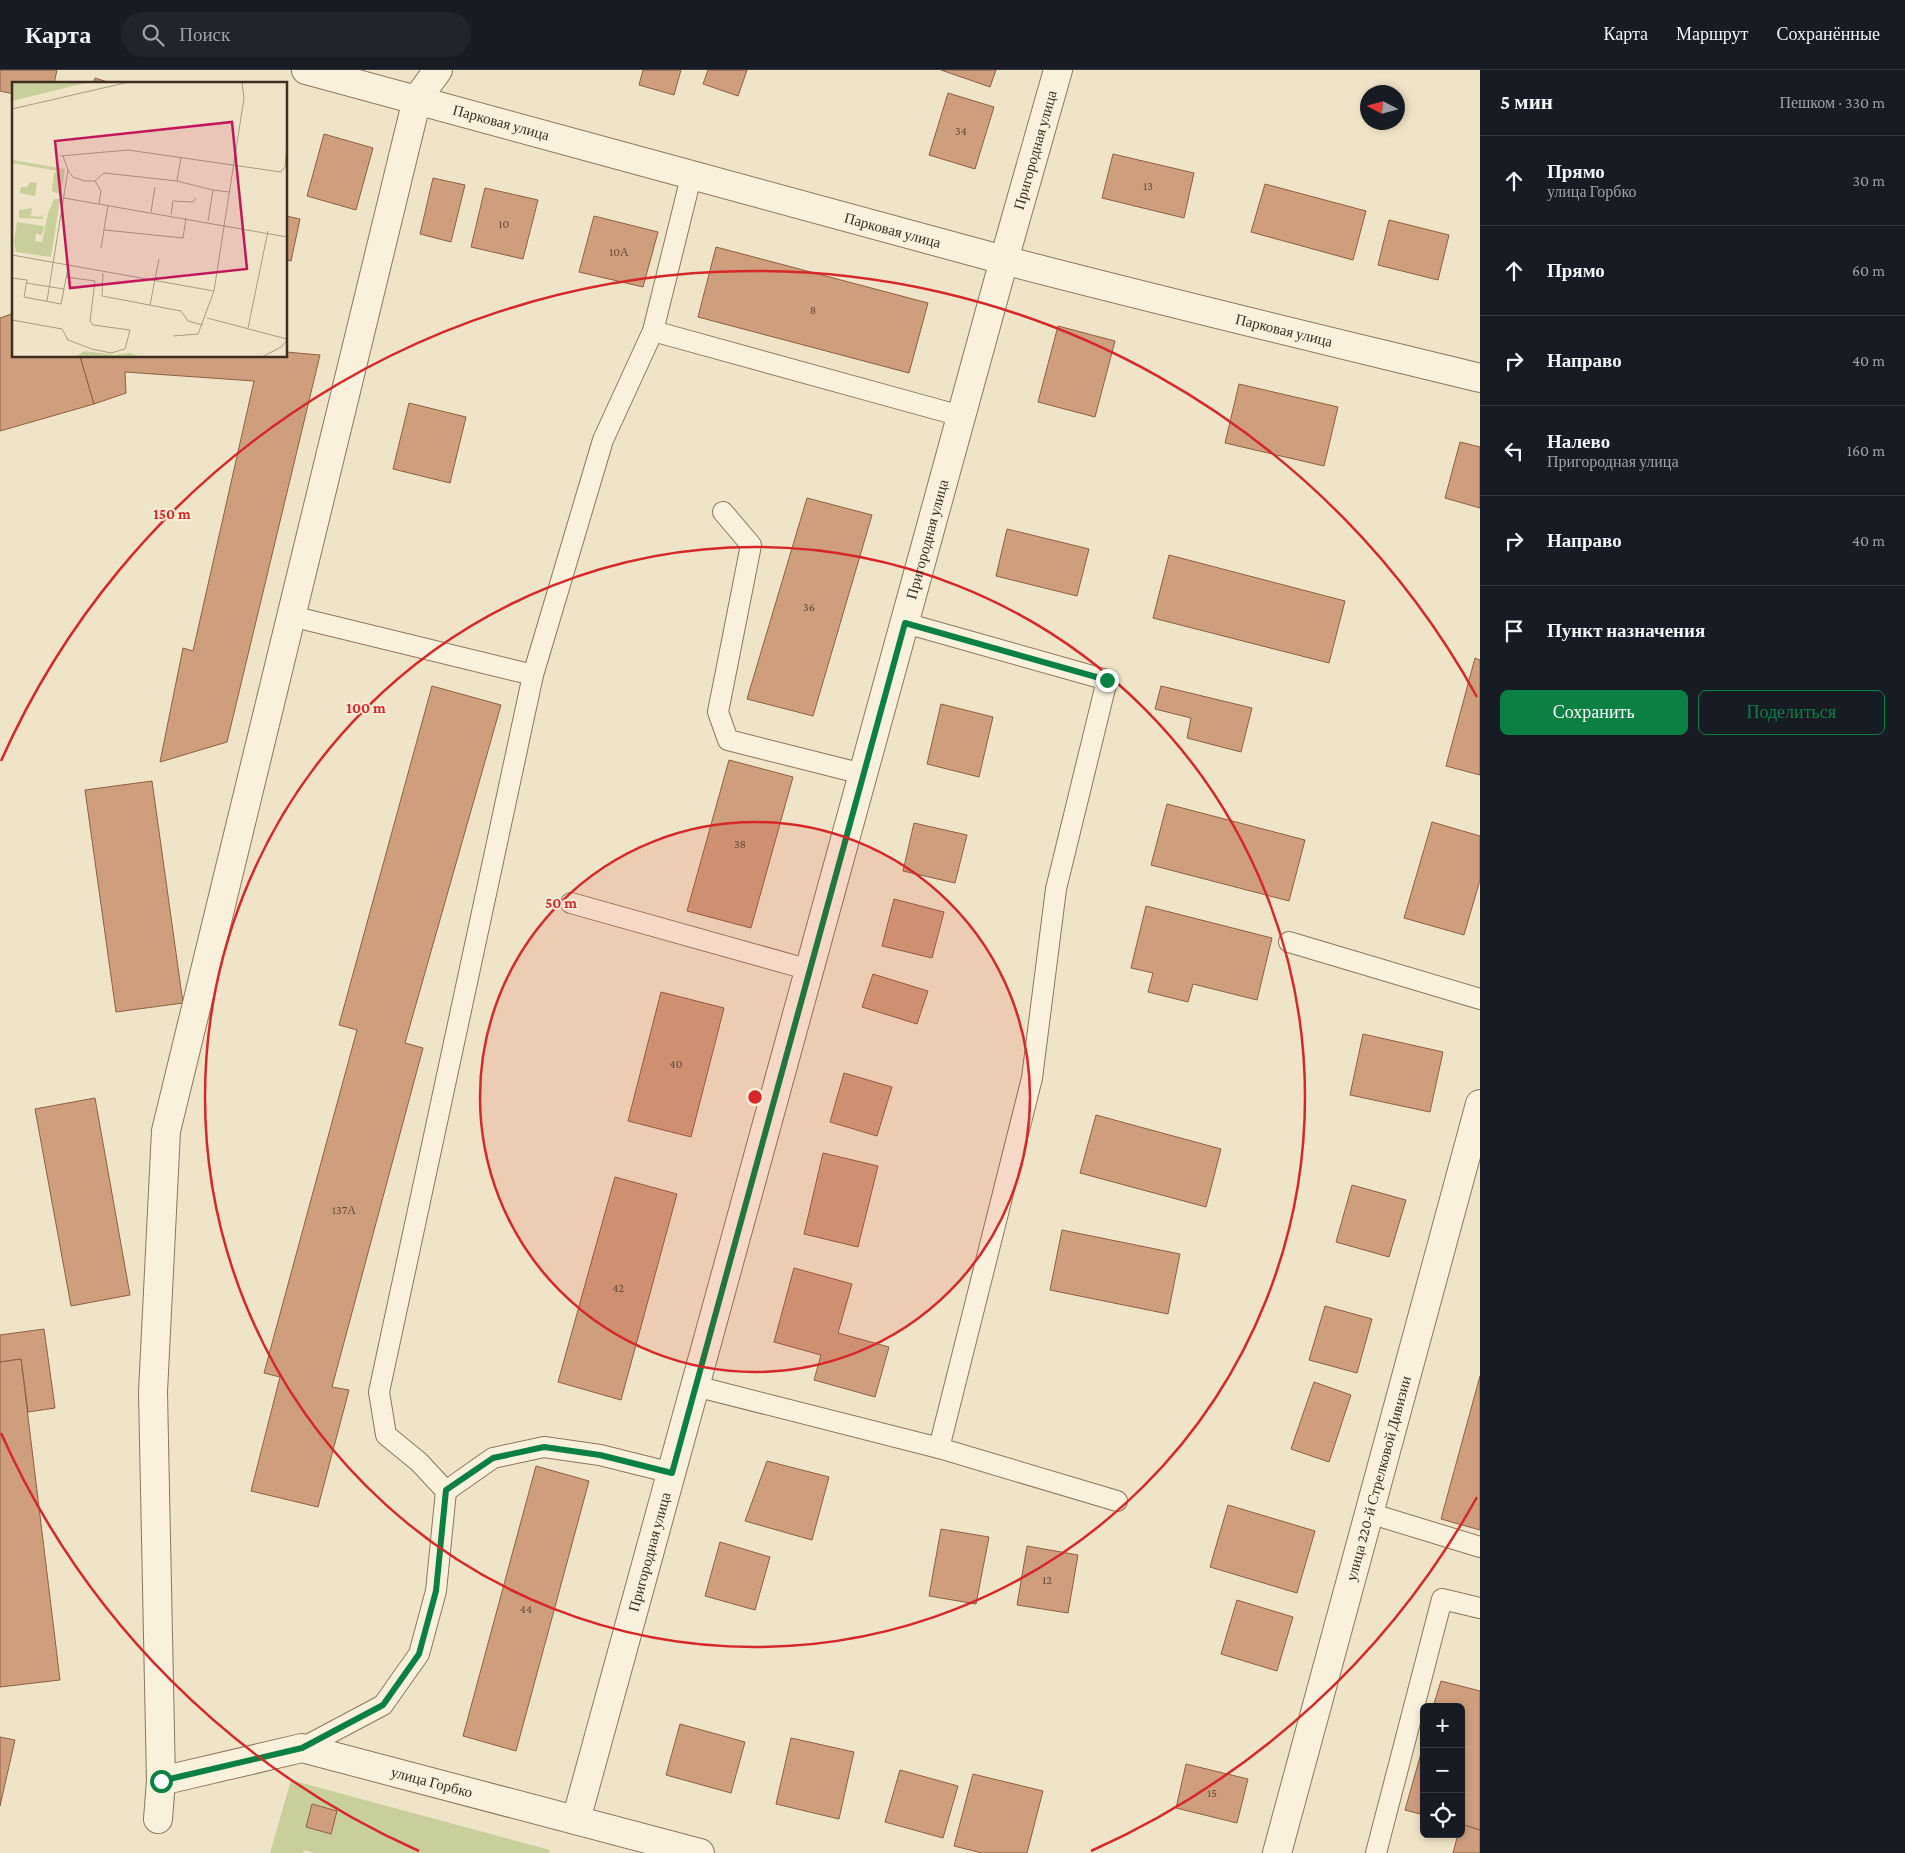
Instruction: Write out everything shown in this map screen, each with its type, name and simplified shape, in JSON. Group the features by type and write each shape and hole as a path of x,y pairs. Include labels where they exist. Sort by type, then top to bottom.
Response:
{"street":[{"name":"Парковая улица","path":"306,70 417,99 691,177 1004,260 1480,378"},
{"path":"158,1819 161,1781 153,1392 166,1131 417,99 438,70"},
{"name":"Пригородная улица","path":"576,1820 1004,260 1058,70"},
{"name":"улица 220-й Стрелковой Дивизии","path":"1277,1853 1480,1104"},
{"name":"улица Горбко","path":"161,1781 302,1748 700,1853"}],"lane":[{"path":"302,1748 383,1705 419,1654 436,1591 446,1490 419,1462 386,1435 378,1392 533,676 603,440 653,331 691,177"},
{"path":"653,331 962,416"},
{"path":"723,512 751,544 718,712 728,740 863,774"},
{"path":"291,616 533,676"},
{"path":"905,623 1107,680 1056,889 1032,1078 939,1448"},
{"path":"571,903 810,970"},
{"path":"1289,942 1480,999"},
{"path":"695,1386 939,1448 1117,1501"},
{"path":"446,1490 493,1458 544,1447 600,1455 672,1473"},
{"path":"1369,1513 1480,1547"},
{"path":"1376,1853 1442,1599 1480,1608"}],"green space":[{"path":"291,1780 550,1850 549,1853 315,1853 304,1850 303,1853 270,1853"}],"building":[{"path":"0,70 57,70 54,82 12,82 12,94 0,91"},
{"path":"643,70 681,70 674,95 639,85"},
{"path":"708,70 747,70 738,96 703,84"},
{"path":"941,70 996,70 990,87"},
{"path":"95,78 108,82 94,82"},
{"path":"948,93 994,107 975,169 929,155"},
{"path":"324,134 373,148 356,210 307,196"},
{"path":"1113,154 1194,173 1184,218 1102,198"},
{"path":"433,178 465,185 451,242 420,234"},
{"path":"1265,184 1366,211 1353,260 1251,232"},
{"path":"485,188 538,200 523,259 471,247"},
{"path":"288,216 300,219 291,261 288,260"},
{"path":"594,216 658,232 643,287 579,272"},
{"path":"1389,220 1449,235 1438,280 1378,265"},
{"path":"716,247 928,303 909,373 698,317"},
{"path":"12,314 12,358 81,358 94,404 0,431 0,318"},
{"path":"1058,326 1115,341 1095,417 1038,402"},
{"path":"288,352 320,355 227,742 160,762 183,648 193,651 254,381 125,372 126,393 94,404 81,358 288,358"},
{"path":"1239,384 1338,407 1324,466 1225,443"},
{"path":"409,403 466,417 450,483 393,469"},
{"path":"1460,442 1480,447 1480,508 1445,498"},
{"path":"807,498 872,515 813,716 747,699"},
{"path":"1007,529 1089,549 1077,596 996,576"},
{"path":"1169,555 1345,601 1329,663 1153,618"},
{"path":"1475,658 1480,660 1480,775 1446,766"},
{"path":"432,686 501,705 405,1043 423,1048 332,1387 349,1390 318,1507 251,1491 280,1377 264,1373 357,1030 339,1025"},
{"path":"1161,686 1252,708 1241,752 1187,738 1191,718 1155,709"},
{"path":"941,704 993,717 979,777 927,764"},
{"path":"729,760 793,777 751,928 687,911"},
{"path":"152,781 183,1003 116,1012 85,790"},
{"path":"1167,804 1305,840 1289,901 1151,865"},
{"path":"1432,822 1480,836 1480,880 1464,935 1404,918"},
{"path":"914,823 967,835 955,883 903,871"},
{"path":"894,899 944,912 932,958 882,946"},
{"path":"1146,906 1272,938 1257,1000 1193,984 1188,1002 1148,992 1153,973 1131,968"},
{"path":"873,974 928,991 917,1024 862,1007"},
{"path":"661,992 724,1008 691,1137 628,1121"},
{"path":"1363,1034 1443,1052 1430,1112 1350,1095"},
{"path":"844,1073 892,1087 877,1136 830,1122"},
{"path":"95,1098 130,1295 71,1306 35,1109"},
{"path":"1096,1115 1221,1149 1206,1207 1080,1173"},
{"path":"823,1153 878,1166 858,1247 804,1234"},
{"path":"615,1177 677,1194 621,1400 558,1382"},
{"path":"1352,1185 1406,1200 1389,1257 1336,1242"},
{"path":"1062,1230 1180,1254 1168,1314 1050,1290"},
{"path":"794,1268 852,1284 838,1333 889,1347 875,1397 814,1380 821,1355 774,1342"},
{"path":"1325,1306 1372,1319 1357,1373 1309,1360"},
{"path":"44,1329 55,1408 28,1412 21,1359 0,1362 0,1335"},
{"path":"21,1359 60,1680 0,1687 0,1362"},
{"path":"1480,1376 1480,1530 1441,1519"},
{"path":"1314,1382 1351,1395 1329,1462 1291,1449"},
{"path":"767,1461 829,1477 812,1540 745,1521"},
{"path":"536,1466 589,1481 516,1751 463,1736"},
{"path":"1228,1505 1315,1531 1297,1593 1210,1567"},
{"path":"941,1529 989,1537 976,1604 929,1596"},
{"path":"720,1542 770,1557 755,1610 705,1596"},
{"path":"1027,1546 1078,1555 1068,1613 1017,1605"},
{"path":"1237,1600 1293,1617 1277,1671 1221,1654"},
{"path":"1441,1681 1480,1691 1480,1830 1465,1825 1465,1703 1434,1703"},
{"path":"680,1724 745,1742 731,1793 666,1775"},
{"path":"0,1737 15,1740 0,1806"},
{"path":"791,1738 854,1752 839,1819 776,1804"},
{"path":"1420,1757 1420,1814 1405,1810"},
{"path":"1186,1764 1248,1779 1237,1823 1176,1808"},
{"path":"900,1770 958,1786 943,1838 885,1822"},
{"path":"973,1774 1043,1791 1027,1853 982,1853 954,1846"},
{"path":"312,1804 337,1811 331,1834 306,1827"},
{"path":"1465,1825 1480,1830 1480,1853 1453,1853 1457,1838 1465,1838"}],"route":[{"path":"161,1781 302,1748 383,1705 419,1654 436,1591 446,1490 493,1458 544,1447 600,1455 672,1473 905,623 1107,680"}]}
